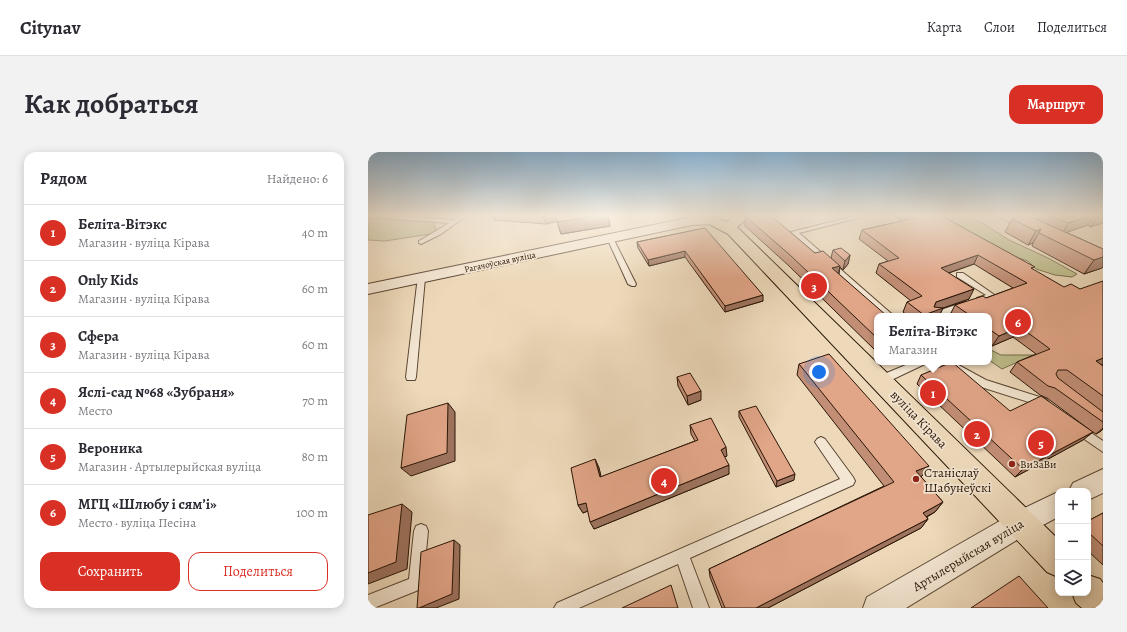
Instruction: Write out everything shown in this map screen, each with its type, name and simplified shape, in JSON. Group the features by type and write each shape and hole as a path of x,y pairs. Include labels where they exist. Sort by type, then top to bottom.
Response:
{"main road":[{"name":"вуліца Кірава","path":"744,236 881,380 1055,557"},
{"path":"1091,594 1103,606"}],"street":[{"name":"Рагачоўская вуліца","path":"368,289 619,236"},
{"path":"1088,488 1103,480"},
{"name":"Артылерыйская вуліца","path":"878,608 1021,523 1055,506"}],"lane":[{"path":"421,242 432,236"},
{"path":"799,236 887,313"},
{"path":"610,238 632,284"},
{"path":"941,313 992,296 960,275"},
{"path":"411,377 421,278"},
{"name":"вуліца Кірава","path":"881,380 915,365"},
{"path":"950,365 982,383 1042,402 1054,411"},
{"path":"1072,424 1103,447"},
{"path":"562,608 849,481 821,442"},
{"path":"368,603 416,584 421,531"},
{"path":"682,555 701,608"}],"green space":[{"path":"368,236 416,236 385,241 368,240"},
{"path":"975,236 1003,236 1077,274 1072,277 1055,275 1036,269 1028,261 1009,255"},
{"path":"992,350 1001,355 1033,355 1002,369 992,362"}],"building":[{"path":"665,236 712,236 763,295 725,306 685,251 648,260 637,242"},
{"path":"768,236 795,236 815,253 823,251 840,266 832,268 884,313 874,313 874,335"},
{"path":"870,236 979,236 1035,267 1031,268 1064,287 1071,284 1080,289 1103,281 1103,358 1096,361 1103,366 1103,396 1067,370 1058,370 1056,374 1058,378 1103,412 1103,422 1055,388 1048,386 1017,362 1050,349 1020,327 999,336 992,331 992,313 967,313 955,305 983,296 986,298 1027,283 978,255 941,268 974,289 936,302 934,307 943,308 929,313 921,313 907,302 922,296 879,264 899,258"},
{"path":"1046,236 1075,236 1103,249 1103,257 1094,260"},
{"path":"841,248 850,255 845,261 833,250"},
{"path":"829,354 929,466 916,471 943,502 923,513 928,519 756,608 725,608 709,569 894,482 799,364"},
{"path":"945,365 956,365 1010,411 1041,396 1093,432 1023,469 921,375"},
{"path":"690,373 701,391 687,396 677,377"},
{"path":"448,403 447,453 401,468 407,415"},
{"path":"756,406 795,474 777,481 739,411"},
{"path":"711,418 726,447 721,450 729,465 590,522 586,503 578,505 571,468 595,459 600,477 698,440 690,425"},
{"path":"402,504 396,562 368,573 368,515"},
{"path":"1103,513 1103,546 1091,535 1091,519"},
{"path":"454,540 452,594 417,608 421,552"},
{"path":"1019,576 1048,608 971,608"},
{"path":"671,585 678,608 622,608"}],"place":[{"name":"Сфера","path":"814,286"},
{"name":"МГЦ «Шлюбу і сямʼі»","path":"1018,322"},
{"name":"Беліта-Вітэкс","path":"933,393"},
{"name":"Only Kids","path":"977,434"},
{"name":"Вероника","path":"1041,443"},
{"name":"ВиЗаВи","path":"1012,464"},
{"name":"Станіслаў Шабунеўскі","path":"916,479"},
{"name":"Яслі-сад №68 «Зубраня»","path":"664,481"}]}
